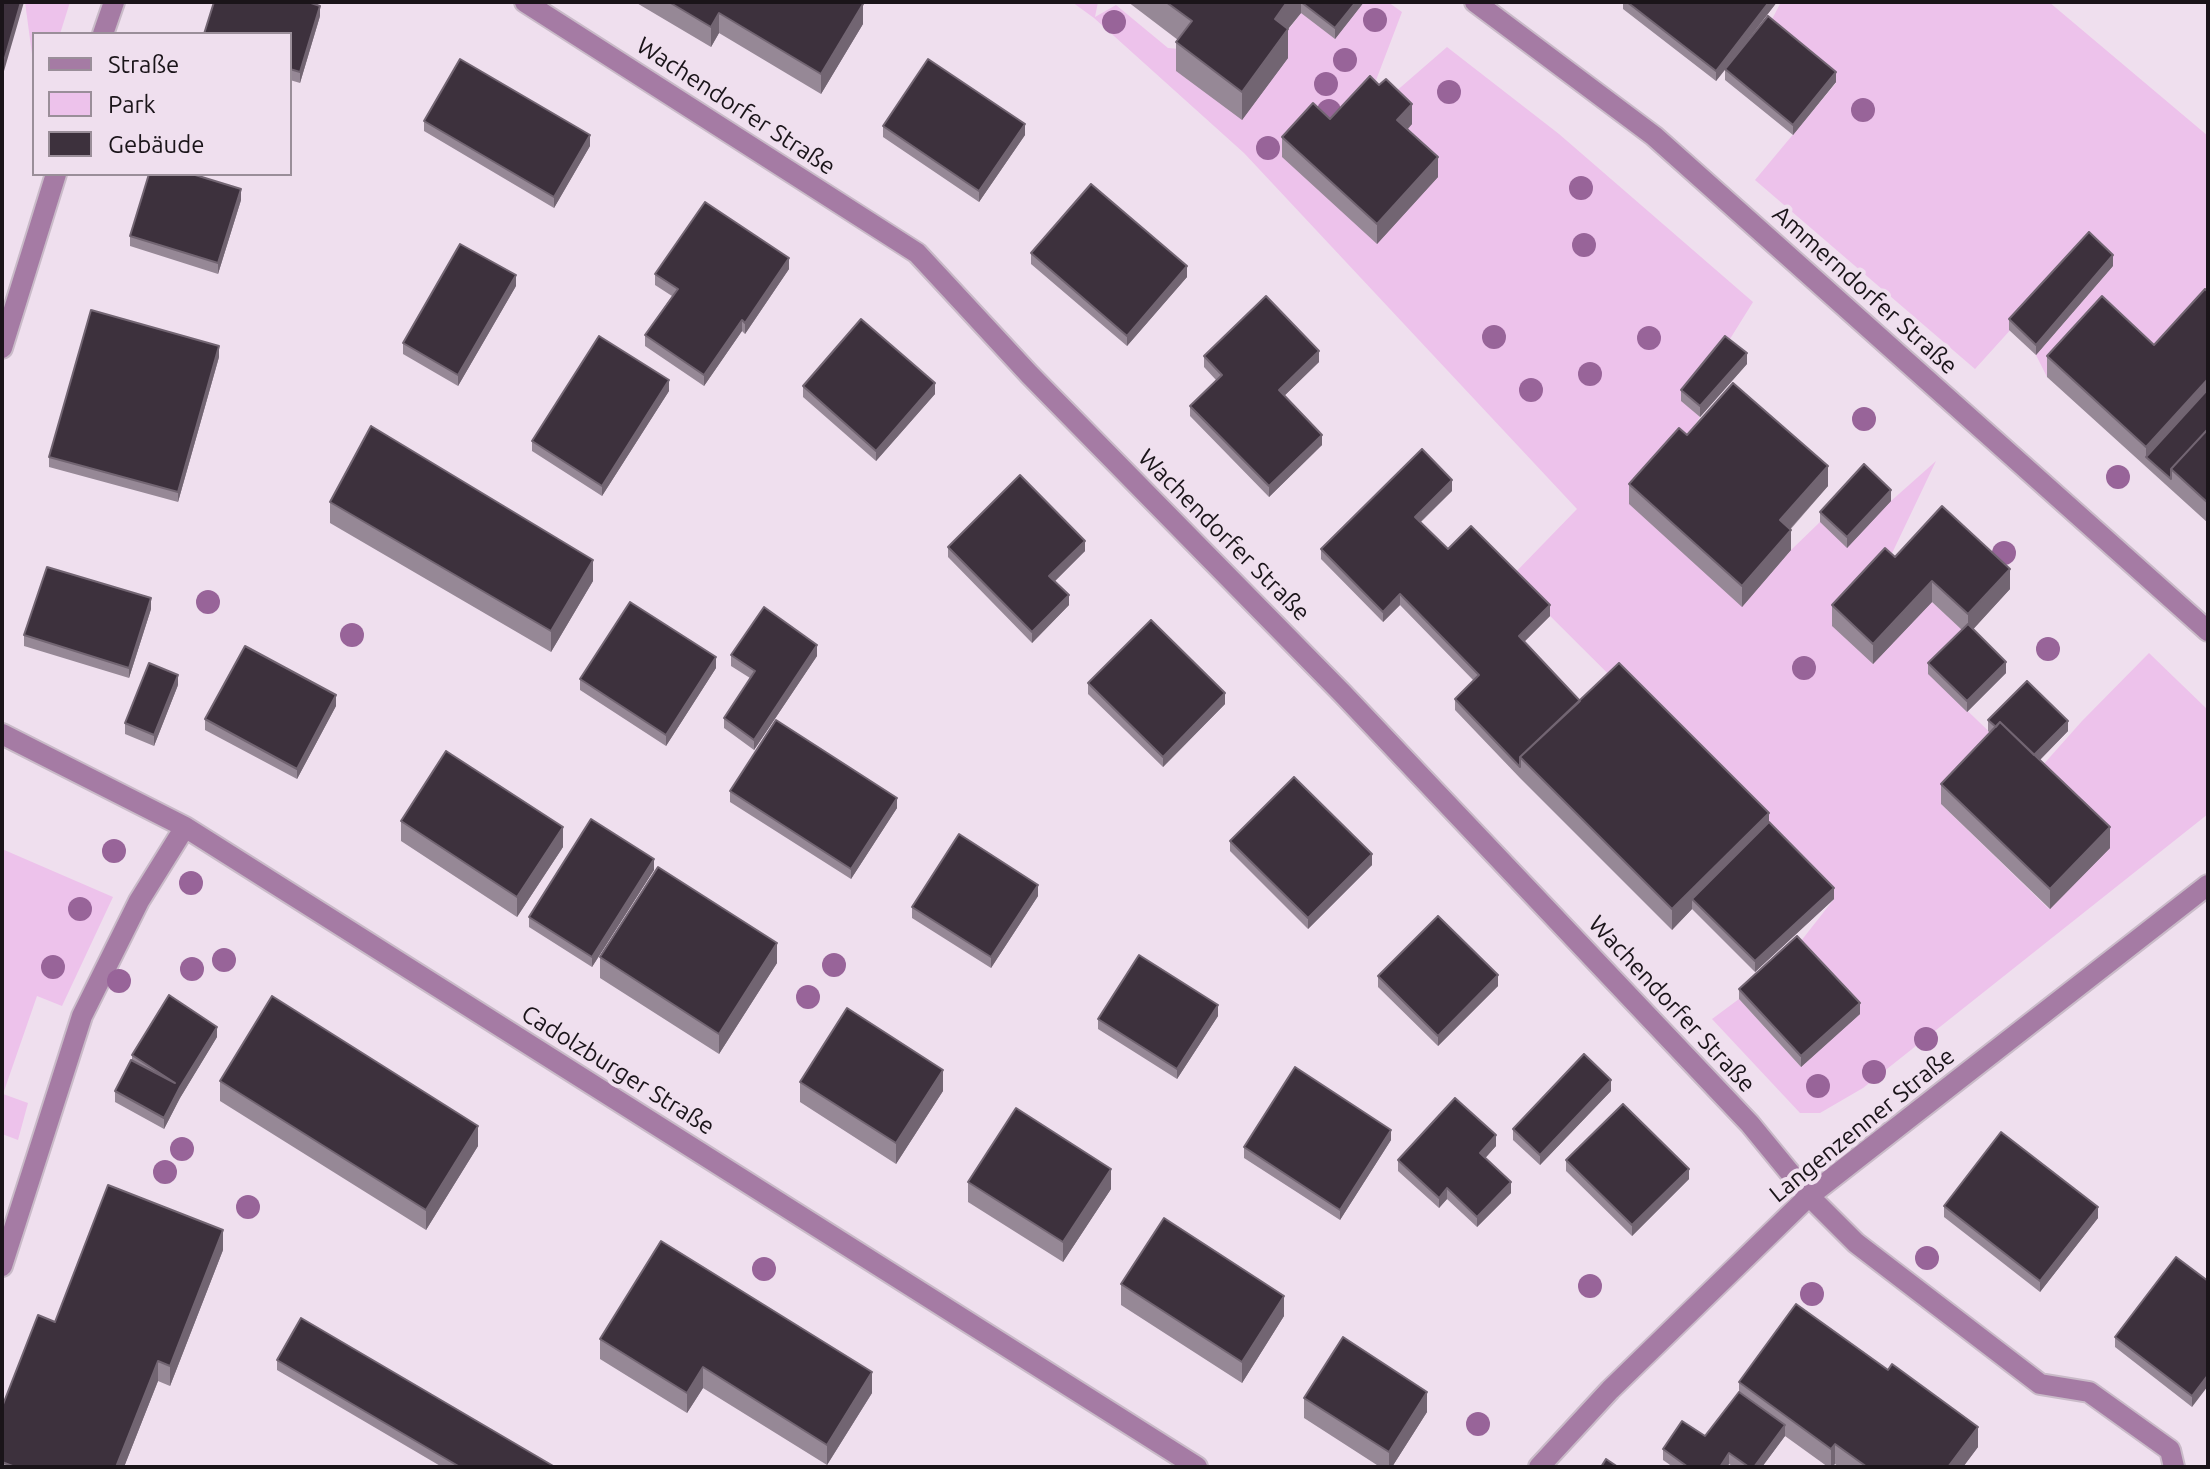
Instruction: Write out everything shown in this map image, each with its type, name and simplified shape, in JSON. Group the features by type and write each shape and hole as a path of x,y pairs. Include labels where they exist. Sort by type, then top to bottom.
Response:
{"street":[{"path":"104,32 114,2"},
{"name":"Wachendorfer Straße","path":"525,2 917,253 1029,374 1343,694 1675,1044 1750,1124 1809,1196 1884,1266 2040,1384 2089,1392 2170,1450 2174,1467"},
{"name":"Ammerndorfer Straße","path":"1475,2 1654,136 2208,631"},
{"path":"2,348 55,176"},
{"name":"Cadolzburger Straße","path":"2,734 185,827 1197,1467"},
{"path":"2,1266 82,1016 139,901 185,827"},
{"name":"Langenzenner Straße","path":"1539,1467 1610,1390 1809,1196 2208,885"}],"green space":[{"path":"25,2 70,2 61,32 32,32 32,54"},
{"path":"1072,2 1098,2 1095,17 1116,5 1168,48 1192,50 1275,47 1301,13 1364,2 1388,2 1402,12 1370,96 1282,157 1386,100 1447,47 1559,134 1753,302 1725,347 1681,400 1700,417 1679,448 1742,606 1820,522 1891,501 1936,461 1885,568 1932,602 1968,635 1929,674 2000,742 1941,804 2049,909 2034,775 2149,653 2208,710 2208,814 1863,1088 1820,1113 1800,1113 1712,1019 1739,999 1801,1067 1859,1014 1797,946 1834,899 1511,577 1577,509 1244,153 1094,18"},
{"path":"1781,2 2049,2 2208,136 2208,312 2154,365 2102,317 2047,377 2036,355 2113,266 2089,243 1975,369 1755,180 1836,83 1768,27"},
{"path":"2,849 113,897 62,1006 37,996 3,1094 28,1103 18,1140 2,1134"}],"building":[{"path":"2,2 21,2 2,68"},
{"path":"214,2 308,2 320,6 300,72 292,70 292,32 205,32"},
{"path":"669,2 863,4 821,74 719,13 711,27"},
{"path":"1166,2 1287,2 1275,19 1288,29 1242,92 1176,42 1192,21"},
{"path":"1301,2 1356,2 1335,28"},
{"path":"1627,2 1769,2 1716,71"},
{"path":"1768,16 1836,72 1793,125 1725,69"},
{"path":"460,59 590,135 554,197 424,121"},
{"path":"928,59 1025,124 979,191 883,126"},
{"path":"1370,76 1379,85 1386,79 1412,104 1397,120 1438,157 1377,224 1282,137 1313,103 1330,119"},
{"path":"148,176 199,176 241,189 218,263 130,236"},
{"path":"1091,184 1187,266 1127,336 1031,253"},
{"path":"705,202 789,258 745,323 742,320 704,375 645,335 678,289 655,274"},
{"path":"2089,232 2113,255 2036,345 2009,319"},
{"path":"460,244 516,275 458,375 403,343"},
{"path":"2205,289 2208,292 2208,379 2146,447 2047,356 2102,296 2154,345"},
{"path":"1266,296 1319,351 1279,390 1322,435 1269,486 1190,406 1222,375 1204,356"},
{"path":"91,310 219,346 178,492 49,457"},
{"path":"861,319 935,383 876,451 803,386"},
{"path":"599,336 669,380 602,486 532,441"},
{"path":"1725,336 1747,353 1700,406 1681,390"},
{"path":"1733,383 1828,466 1780,520 1791,530 1742,586 1629,484 1679,428 1687,435"},
{"path":"2208,389 2208,429 2171,469 2171,479 2146,457"},
{"path":"371,426 593,560 551,631 330,502"},
{"path":"2208,429 2208,503 2171,469"},
{"path":"1422,449 1452,480 1415,517 1448,549 1471,526 1550,605 1519,636 1580,701 1520,757 1520,767 1455,699 1479,675 1400,594 1383,612 1321,549"},
{"path":"1864,464 1891,490 1847,537 1820,512"},
{"path":"1020,475 1085,541 1049,576 1069,595 1032,632 948,547"},
{"path":"1942,506 2010,569 1968,614 1932,581 1873,644 1832,605 1885,548 1895,557"},
{"path":"47,567 151,598 129,668 24,635"},
{"path":"630,602 716,657 666,735 580,679"},
{"path":"764,607 817,645 754,740 724,718 755,671 731,655"},
{"path":"1151,620 1225,693 1163,757 1088,683"},
{"path":"1968,624 2006,662 1967,701 1928,663"},
{"path":"245,646 336,695 297,769 205,719"},
{"path":"149,663 178,675 154,735 125,723"},
{"path":"1619,663 1769,813 1672,909 1520,757"},
{"path":"2027,681 2068,721 2034,755 2000,722 1996,727 1988,720"},
{"path":"776,720 897,798 851,869 730,791"},
{"path":"2000,722 2110,827 2050,889 1941,784"},
{"path":"446,751 563,827 517,897 401,821"},
{"path":"1294,777 1372,854 1308,918 1230,841"},
{"path":"591,819 654,859 592,957 529,917"},
{"path":"1769,822 1834,888 1755,961 1692,899"},
{"path":"959,834 1038,885 991,957 912,907"},
{"path":"658,867 777,943 719,1034 600,957"},
{"path":"1438,916 1498,975 1438,1036 1378,976"},
{"path":"1797,936 1860,1003 1801,1056 1739,989"},
{"path":"1139,955 1218,1005 1177,1069 1098,1019"},
{"path":"169,995 217,1027 164,1118 115,1091 131,1060 175,1083 132,1055"},
{"path":"272,996 478,1126 426,1210 220,1081"},
{"path":"847,1008 943,1070 896,1143 800,1082"},
{"path":"1584,1054 1611,1080 1540,1155 1513,1129"},
{"path":"1295,1067 1391,1130 1340,1210 1244,1147"},
{"path":"1455,1098 1496,1135 1480,1153 1511,1182 1477,1217 1447,1188 1439,1198 1398,1160"},
{"path":"1623,1104 1689,1169 1632,1225 1566,1160"},
{"path":"1016,1108 1111,1169 1063,1242 968,1182"},
{"path":"2001,1132 2098,1207 2040,1281 1944,1206"},
{"path":"108,1185 223,1230 170,1366 158,1361 116,1467 15,1467 2,1462 2,1407 38,1315 55,1322"},
{"path":"1164,1218 1284,1296 1242,1362 1121,1284"},
{"path":"661,1241 872,1372 827,1445 703,1367 687,1393 600,1339"},
{"path":"2176,1257 2208,1281 2208,1375 2192,1396 2115,1337"},
{"path":"1796,1304 1888,1370 1892,1364 1978,1427 1948,1467 1867,1467 1835,1444 1831,1449 1739,1382"},
{"path":"301,1318 555,1467 460,1467 277,1360"},
{"path":"1343,1337 1427,1392 1389,1452 1304,1398"},
{"path":"1739,1392 1785,1425 1754,1467 1749,1467 1729,1453 1720,1467 1688,1467 1663,1449 1682,1421 1705,1436"},
{"path":"1606,1459 1618,1467 1601,1467"}]}
